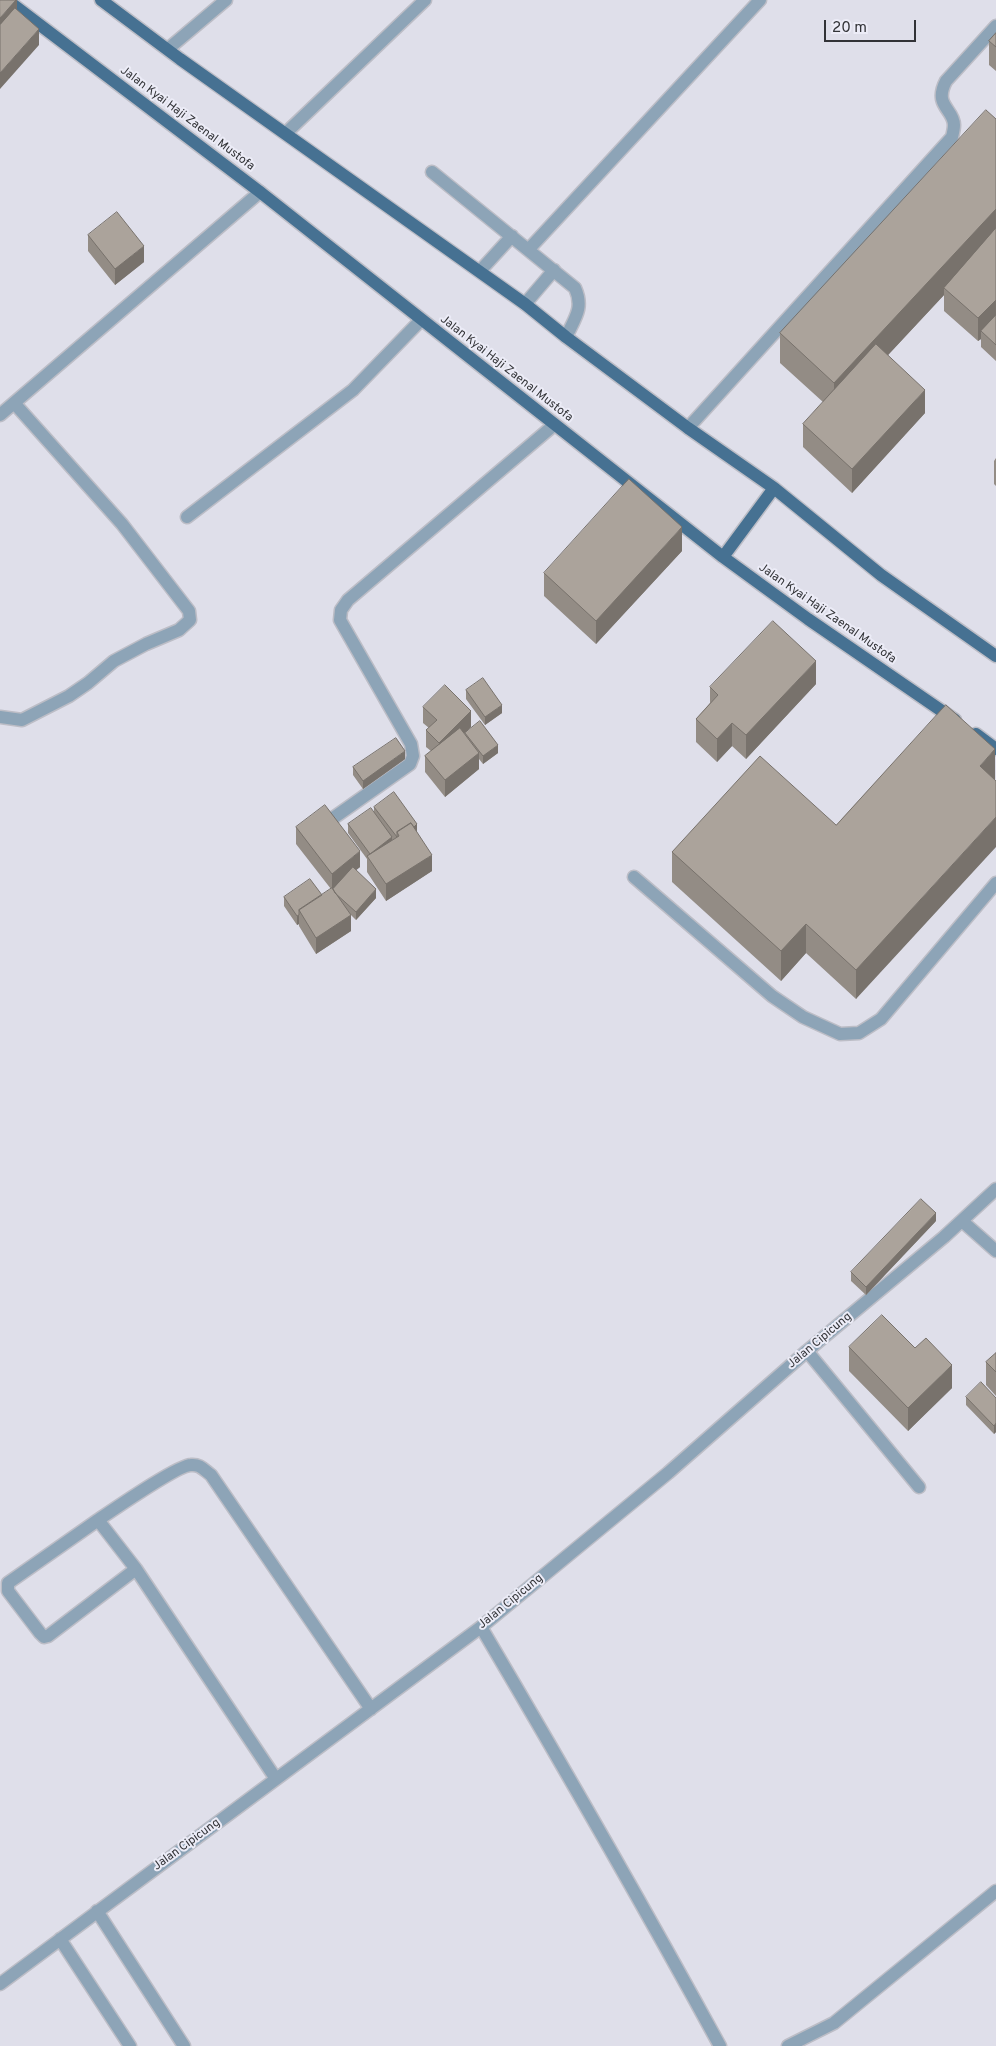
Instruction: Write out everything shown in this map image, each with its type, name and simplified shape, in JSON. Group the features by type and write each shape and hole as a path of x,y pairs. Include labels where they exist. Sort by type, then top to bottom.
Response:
{"main road":[{"name":"Jalan Kyai Haji Zaenal Mustofa","path":"7,0 260,192 723,557 808,619 996,749"},
{"path":"101,0 526,304 566,337 688,428 774,488 881,576 996,656"},
{"path":"723,557 774,488"}],"street":[{"path":"168,49 226,0"},
{"path":"286,133 425,0"},
{"path":"529,249 760,0"},
{"path":"688,428 952,137 955,124 942,99 942,89 946,81 996,26"},
{"path":"432,172 529,249 574,288 579,298 580,307 566,337"},
{"path":"0,415 260,192"},
{"path":"480,272 512,236"},
{"path":"526,304 554,270"},
{"path":"187,517 353,390 421,320"},
{"path":"0,716 22,720 69,696 114,661 146,644 179,630 190,620 188,611 122,524 14,404"},
{"path":"329,820 410,764 413,756 411,744 340,620 341,610 348,600 554,425"},
{"path":"634,877 772,996 803,1017 840,1034 859,1034 881,1019 996,883"},
{"name":"Jalan Cipicung","path":"0,1984 481,1627 668,1473 996,1189"},
{"path":"962,1220 996,1251"},
{"path":"807,1351 919,1487"},
{"path":"136,1569 48,1636 44,1637 8,1590 8,1583 98,1520 170,1475 189,1465 200,1466 211,1475 371,1709"},
{"path":"98,1520 136,1569 276,1779"},
{"path":"481,1627 589,1809 622,1873 720,2046"},
{"path":"788,2046 834,2023 996,1891"},
{"path":"97,1911 184,2046"},
{"path":"60,1940 130,2046"}],"building":[{"path":"0,0 16,0 0,18"},
{"path":"15,8 39,29 0,73 0,25"},
{"path":"996,33 996,47 989,41"},
{"path":"986,110 996,119 996,209 834,383 780,333"},
{"path":"117,212 144,246 115,269 88,235"},
{"path":"996,228 996,300 978,318 944,288"},
{"path":"996,315 996,345 981,331"},
{"path":"876,344 925,390 852,469 803,424"},
{"path":"629,479 682,527 596,621 544,573"},
{"path":"773,621 816,661 746,735 732,723 717,739 696,719 718,695 710,687"},
{"path":"483,678 502,705 485,717 466,690"},
{"path":"445,685 471,711 439,743 426,730 437,720 423,707"},
{"path":"946,705 995,749 980,766 996,781 996,817 856,970 806,924 781,951 672,852 760,756 836,825"},
{"path":"480,721 498,745 483,756 465,733"},
{"path":"460,728 479,753 445,780 425,756"},
{"path":"396,738 405,751 363,781 353,767"},
{"path":"394,792 417,824 414,827 411,823 397,832 397,837 374,807"},
{"path":"325,805 360,851 332,874 296,827"},
{"path":"371,808 392,837 370,854 348,824"},
{"path":"411,823 432,855 386,884 367,856 399,836 397,832"},
{"path":"353,867 376,889 356,912 333,889"},
{"path":"310,879 322,895 299,910 299,915 297,916 284,897"},
{"path":"332,888 351,915 316,938 299,910"},
{"path":"921,1199 936,1213 866,1287 851,1272"},
{"path":"882,1315 915,1348 926,1338 952,1365 908,1408 849,1347"},
{"path":"996,1353 996,1372 986,1362"},
{"path":"981,1382 996,1398 996,1423 994,1426 966,1397"}]}
